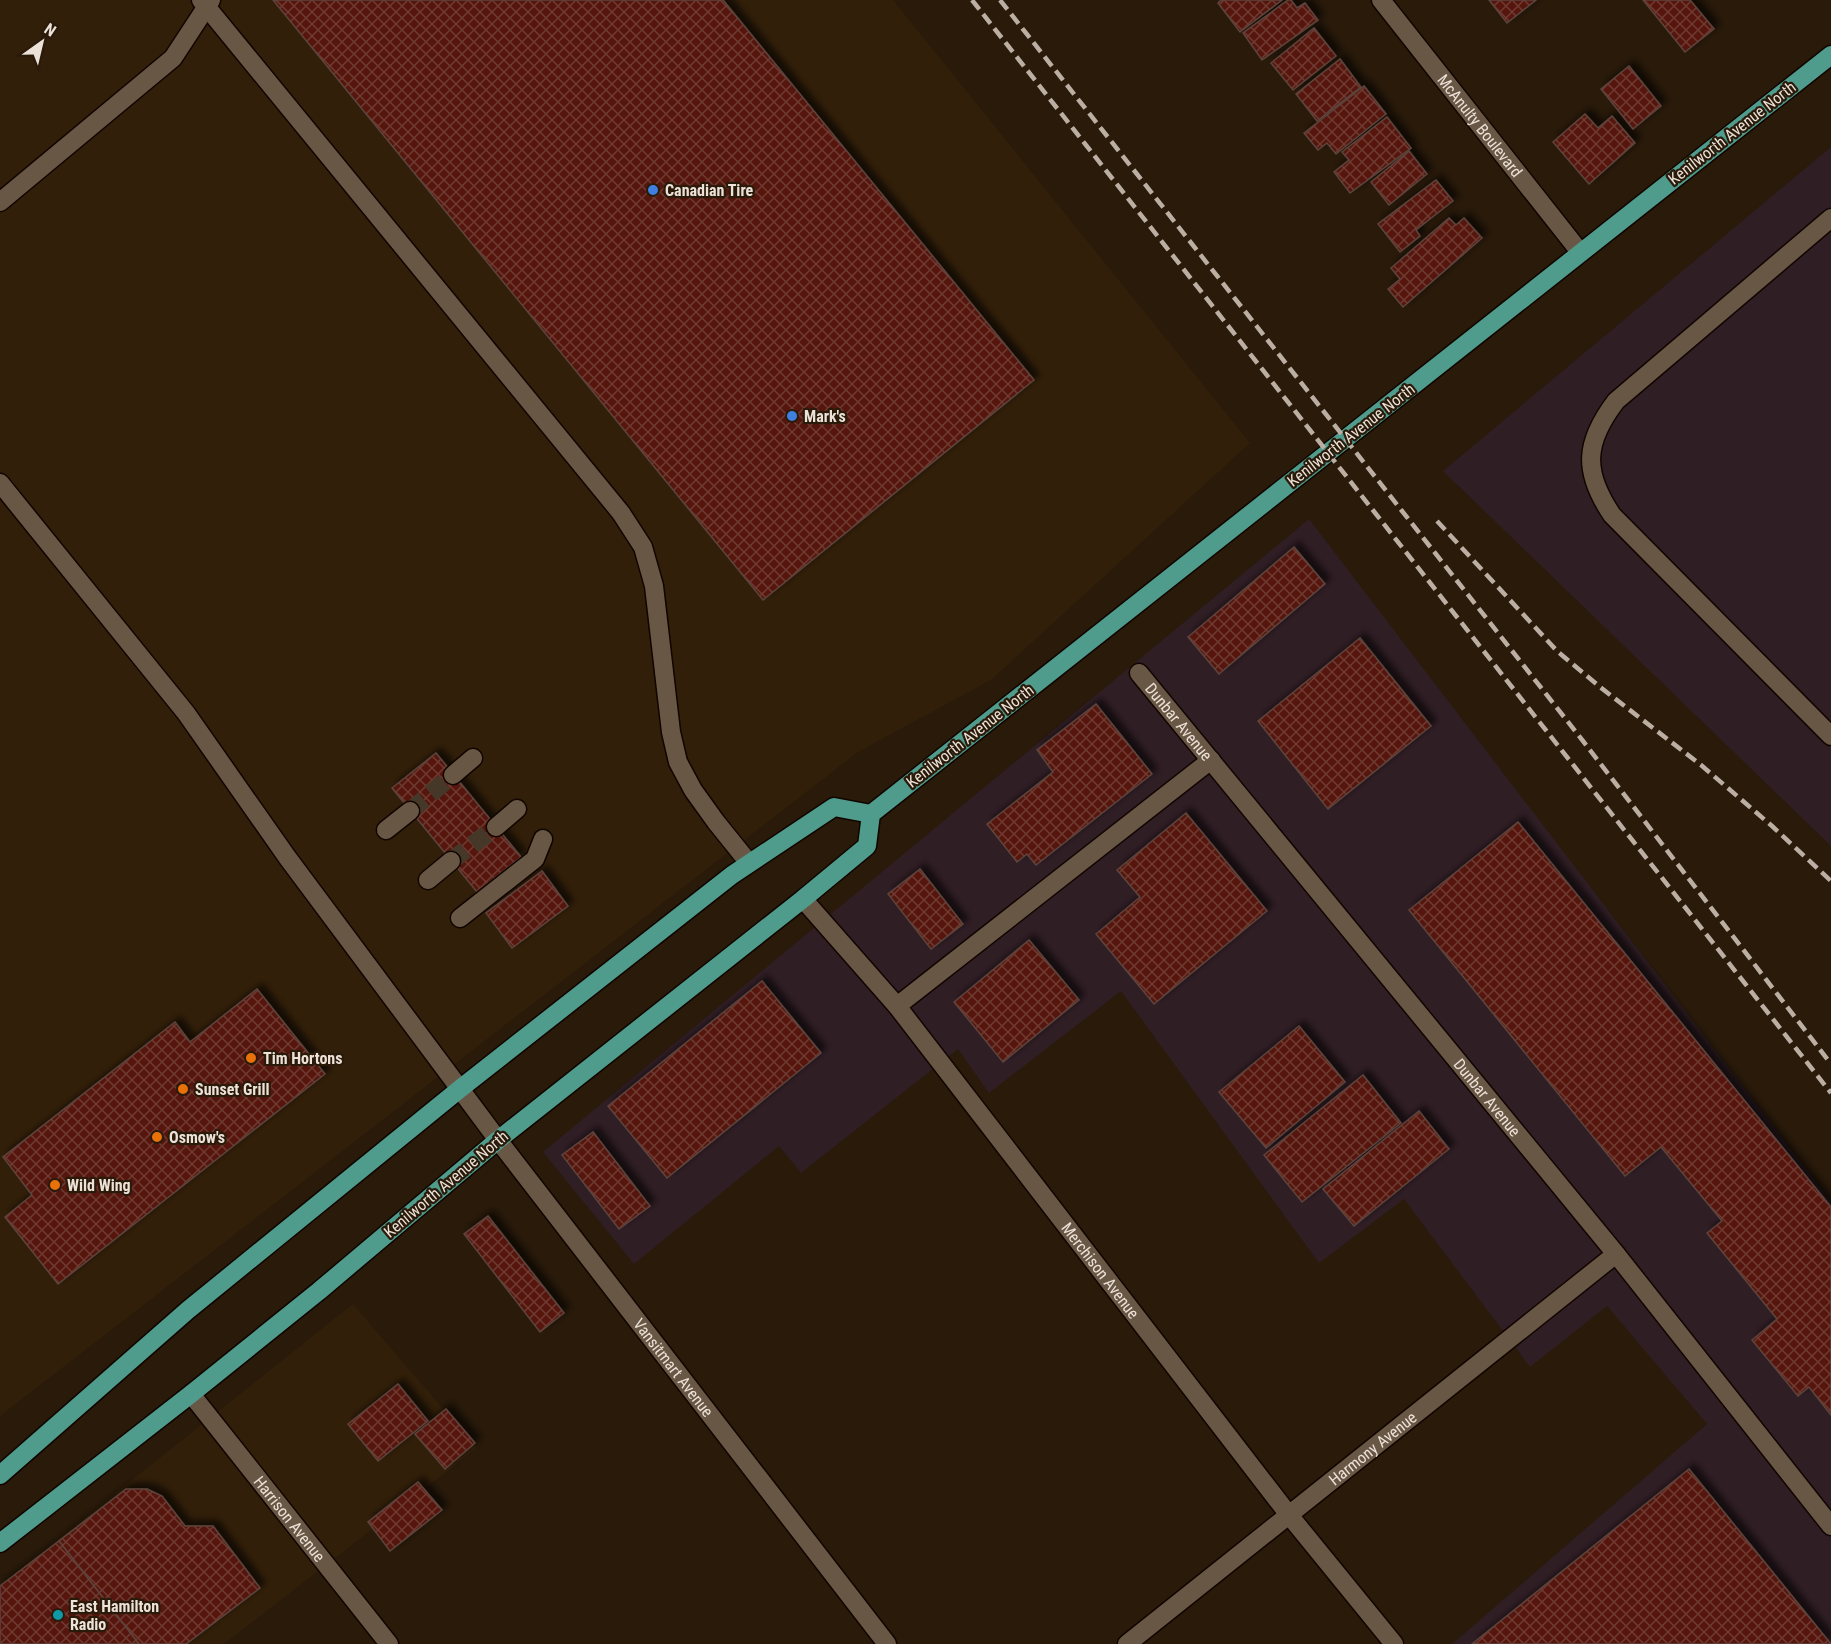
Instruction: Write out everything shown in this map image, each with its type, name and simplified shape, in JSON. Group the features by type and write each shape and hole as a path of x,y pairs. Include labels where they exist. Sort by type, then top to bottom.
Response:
{"main road":[{"name":"Kenilworth Avenue North","path":"0,1543 191,1394 319,1291 498,1140 867,846 871,814 1831,55"},
{"path":"0,1475 188,1310 461,1088 732,875 834,807 871,814"}],"street":[{"name":"McAnulty Boulevard","path":"1381,0 1580,252"},
{"path":"0,202 173,58 206,2 627,521 643,547 654,586 670,732 678,762 693,790 749,863"},
{"path":"1831,218 1616,401 1601,421 1592,445 1591,470 1598,494 1612,515 1831,736"},
{"name":"Vansitmart Avenue","path":"0,483 186,713 287,857 498,1140 887,1644"},
{"name":"Dunbar Avenue","path":"1139,673 1616,1254 1831,1527"},
{"path":"453,775 473,758"},
{"path":"897,1006 1211,760"},
{"path":"496,827 517,809"},
{"path":"386,830 410,811"},
{"path":"460,918 535,859 543,839"},
{"path":"428,880 451,861"},
{"name":"Merchison Avenue","path":"803,899 897,1006 1289,1515 1394,1644"},
{"name":"Harmony Avenue","path":"1128,1644 1616,1254"},
{"name":"Harrison Avenue","path":"191,1394 389,1644"}],"shaded area":[{"path":"0,0 893,0 1250,443 991,680 858,752 0,1416"},
{"path":"1831,147 1831,846 1443,471"},
{"path":"1309,519 1831,1202 1831,1644 1452,1644 1707,1424 1607,1306 1530,1367 1404,1199 1319,1263 1121,991 989,1093 958,1049 801,1173 779,1146 634,1264 543,1152"},
{"path":"353,1304 477,1448 224,1644 0,1644 0,1585"}],"building":[{"name":"Canadian Tire","path":"273,0 723,0 1034,380 763,600"},
{"path":"1221,0 1282,0 1240,32 1218,3"},
{"path":"1291,0 1297,8 1305,3 1318,20 1262,60 1243,33"},
{"path":"1489,0 1536,0 1507,23"},
{"path":"1643,0 1690,0 1714,29 1685,52"},
{"path":"1314,28 1336,56 1293,90 1271,63"},
{"path":"1340,59 1361,87 1317,121 1296,94"},
{"path":"1629,66 1661,106 1633,129 1601,89"},
{"path":"1364,86 1386,114 1336,154 1327,143 1318,150 1304,133"},
{"path":"1585,114 1598,128 1612,116 1635,143 1589,184 1553,142"},
{"path":"1387,117 1411,148 1350,193 1334,172 1349,160 1342,152"},
{"path":"1409,151 1427,174 1389,205 1371,182"},
{"path":"1436,180 1453,201 1416,230 1420,236 1400,252 1378,224"},
{"path":"1449,218 1456,225 1464,218 1482,238 1403,307 1388,289 1400,279 1391,268"},
{"path":"1294,547 1325,584 1219,674 1188,637"},
{"path":"1360,638 1431,726 1328,809 1258,721"},
{"path":"1096,704 1152,774 1036,865 1027,854 1017,862 987,824 1053,772 1037,750"},
{"path":"436,753 521,857 477,892 392,788"},
{"path":"1186,813 1267,911 1154,1004 1096,934 1140,897 1117,870"},
{"path":"1518,822 1831,1207 1831,1415 1809,1387 1798,1396 1752,1340 1777,1319 1707,1233 1722,1221 1661,1147 1625,1176 1409,910"},
{"path":"920,869 963,924 931,949 888,894"},
{"path":"542,871 568,906 512,948 486,913"},
{"path":"1029,940 1079,1000 1003,1062 954,1002"},
{"path":"762,981 821,1053 667,1178 608,1106"},
{"path":"257,989 325,1074 58,1284 5,1217 32,1195 3,1157 175,1022 190,1042"},
{"path":"1299,1026 1345,1082 1266,1148 1219,1092"},
{"path":"1363,1075 1401,1123 1302,1202 1264,1155"},
{"path":"1419,1111 1449,1149 1354,1226 1323,1189"},
{"path":"593,1132 650,1206 619,1229 562,1155"},
{"path":"488,1216 564,1313 540,1332 464,1234"},
{"path":"398,1384 428,1421 378,1461 348,1424"},
{"path":"446,1409 475,1443 445,1469 415,1434"},
{"path":"1689,1469 1831,1644 1472,1644"},
{"path":"418,1482 442,1510 390,1551 368,1522"},
{"path":"126,1489 147,1489 162,1496 185,1526 213,1526 260,1588 186,1644 139,1644 59,1541"},
{"name":"East Hamilton Radio","path":"59,1541 139,1644 0,1644 0,1586"}],"tunnel":[{"path":"410,811 453,775"},
{"path":"451,861 496,827"}],"railway":[{"path":"972,0 1831,1093"},
{"path":"1000,0 1583,741 1831,1064"},
{"path":"1437,521 1557,651 1701,765 1831,881"}],"place":[{"name":"Canadian Tire","path":"653,190"},
{"name":"Mark's","path":"792,416"},
{"name":"Tim Hortons","path":"251,1058"},
{"name":"Sunset Grill","path":"183,1089"},
{"name":"Osmow's","path":"157,1137"},
{"name":"Wild Wing","path":"55,1185"},
{"name":"East Hamilton Radio","path":"58,1615"}]}
